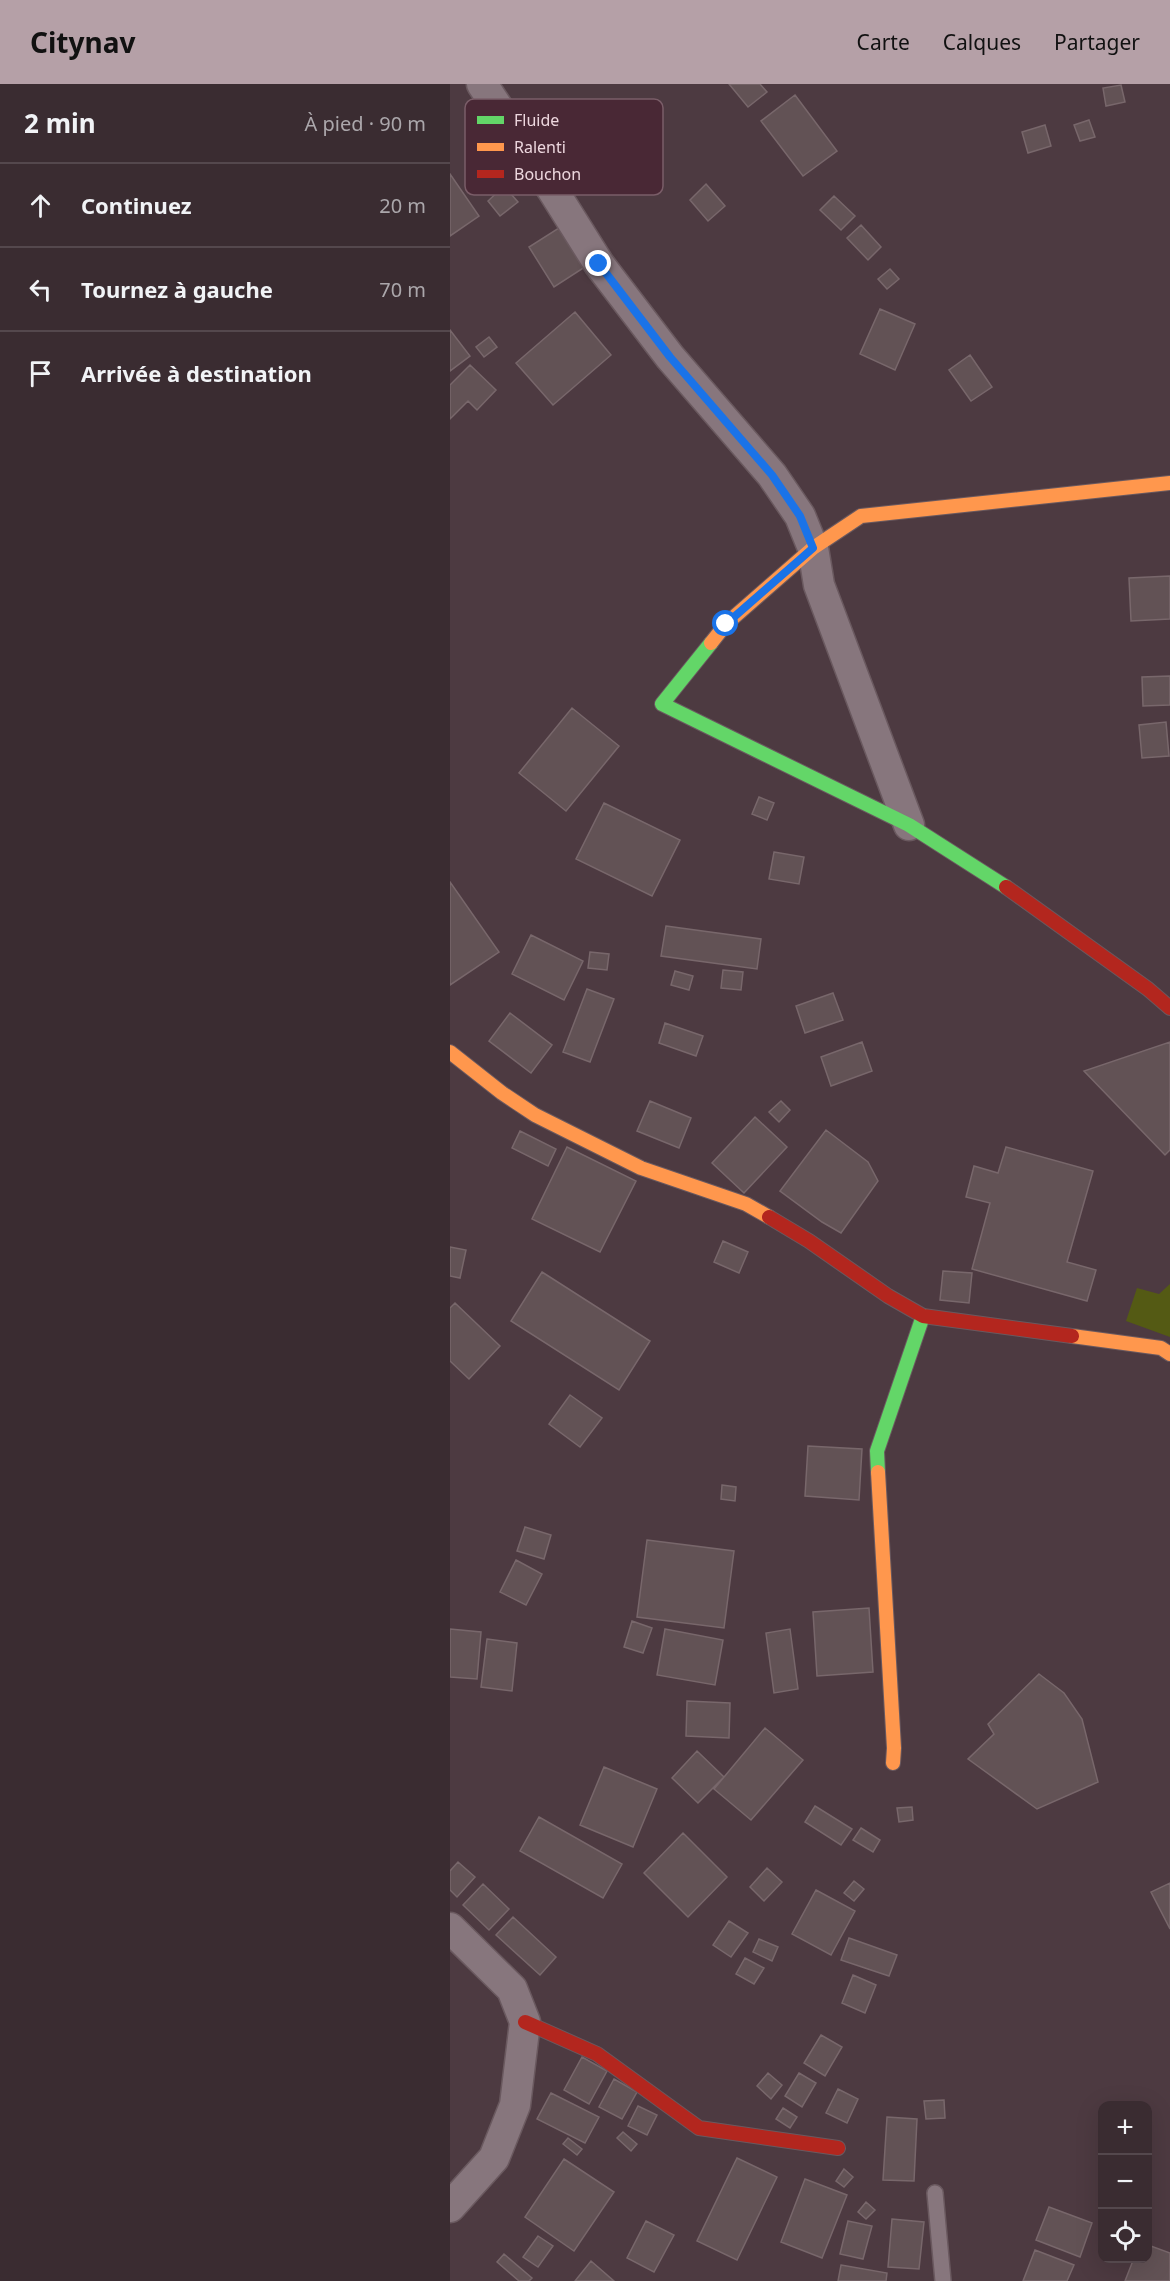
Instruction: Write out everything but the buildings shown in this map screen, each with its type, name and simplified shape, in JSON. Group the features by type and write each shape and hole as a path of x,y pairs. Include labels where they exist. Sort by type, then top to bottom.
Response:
{"street":[{"path":"482,84 492,99"},
{"path":"556,195 599,264 670,357 772,475 800,516 813,548 819,585 909,825"},
{"path":"1170,483 861,516 813,548 726,624 662,704 909,825 1007,887 1148,989 1170,1008"},
{"path":"450,1052 502,1093 536,1115 640,1168 746,1204 809,1240 888,1296 923,1316 1161,1348 1170,1354"},
{"path":"893,1763 877,1451 923,1316"},
{"path":"450,1928 512,1989 525,2022 515,2105 494,2158 450,2207"},
{"path":"525,2022 597,2054 699,2128 838,2148"}],"lane":[{"path":"935,2193 943,2281"}],"shaded area":[{"path":"1170,1284 1170,1337 1126,1321 1137,1288 1159,1294"}],"traffic: fast":[{"path":"711,643 662,704 909,825 1006,887"},
{"path":"878,1472 877,1451 923,1316"}],"traffic: slow":[{"path":"711,643 726,624 813,548 861,516 1170,483"},
{"path":"450,1052 502,1093 535,1115 641,1168 746,1204 769,1217"},
{"path":"1072,1336 1161,1348 1170,1354"},
{"path":"878,1472 893,1763"}],"traffic: jam":[{"path":"1006,887 1148,989 1170,1008"},
{"path":"769,1217 809,1241 888,1296 923,1316 1072,1336"},
{"path":"525,2022 597,2054 699,2128 838,2148"}],"route":[{"path":"599,264 670,357 772,475 800,516 813,548 726,624"}]}
